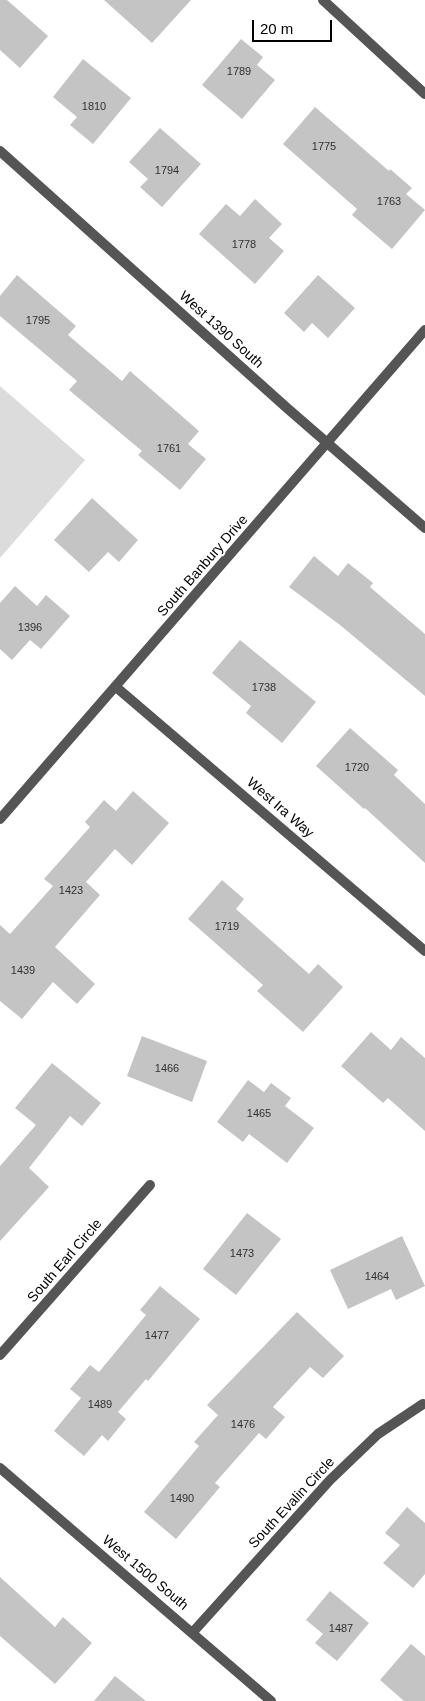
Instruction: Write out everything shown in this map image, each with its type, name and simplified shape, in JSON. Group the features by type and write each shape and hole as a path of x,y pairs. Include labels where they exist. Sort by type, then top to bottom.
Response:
{"street":[{"path":"323,0 425,94"},
{"name":"West 1390 South","path":"0,151 326,443 425,528"},
{"name":"South Banbury Drive","path":"0,819 425,330"},
{"name":"West Ira Way","path":"116,687 425,951"},
{"name":"South Earl Circle","path":"0,1355 150,1185"},
{"name":"South Evalin Circle","path":"193,1632 330,1480 378,1434 423,1404"},
{"name":"West 1500 South","path":"0,1468 271,1701"}],"shaded area":[{"path":"0,386 85,460 0,558"}],"building":[{"path":"0,0 7,0 48,36 20,68 0,50"},
{"path":"104,0 191,0 152,43"},
{"path":"241,39 263,57 257,65 275,80 242,119 202,85"},
{"path":"83,59 131,98 93,144 70,125 77,117 53,97"},
{"path":"315,107 389,171 390,169 412,188 406,194 425,210 392,249 352,215 357,209 283,144"},
{"path":"160,128 201,164 162,207 140,187 148,179 129,162"},
{"path":"255,199 282,224 269,238 284,251 255,284 199,234 226,204 240,216"},
{"path":"17,275 76,326 68,335 122,381 130,371 199,431 188,444 206,459 180,490 138,455 142,451 69,390 77,381 0,316 0,296"},
{"path":"318,275 355,308 328,338 312,323 304,332 284,313"},
{"path":"92,498 138,540 119,562 108,552 89,572 54,540"},
{"path":"314,556 338,576 348,563 373,583 370,587 425,634 425,696 340,625 289,587"},
{"path":"15,586 37,606 46,595 70,616 41,649 30,640 12,660 0,649 0,603"},
{"path":"240,640 316,702 282,743 246,713 251,706 212,673"},
{"path":"350,728 398,770 394,775 425,804 425,863 316,766"},
{"path":"133,791 169,823 132,865 115,849 86,882 100,895 55,947 95,984 77,1004 53,982 22,1019 0,1001 0,925 10,934 53,886 44,879 90,827 85,822 104,800 116,811"},
{"path":"222,880 244,899 236,909 309,974 318,964 343,987 303,1032 257,991 263,985 188,919"},
{"path":"371,1032 391,1050 401,1037 425,1058 425,1131 388,1098 383,1103 341,1066"},
{"path":"142,1036 207,1061 192,1102 127,1076"},
{"path":"52,1063 101,1103 82,1126 70,1116 29,1168 49,1187 0,1241 0,1166 36,1125 15,1108"},
{"path":"248,1080 264,1092 271,1083 291,1098 285,1106 314,1128 287,1163 249,1134 243,1142 217,1122"},
{"path":"247,1213 281,1239 236,1295 203,1269"},
{"path":"402,1236 425,1286 396,1300 391,1289 348,1309 330,1270"},
{"path":"160,1286 200,1319 148,1381 146,1379 118,1412 126,1419 108,1441 102,1435 84,1456 54,1431 81,1398 70,1389 90,1365 99,1372 146,1315 140,1310"},
{"path":"297,1312 344,1356 323,1378 310,1367 273,1407 285,1417 266,1439 259,1433 215,1483 220,1487 176,1539 144,1512 199,1446 194,1442 218,1415 207,1405"},
{"path":"407,1507 425,1523 425,1574 413,1588 383,1563 400,1545 385,1533"},
{"path":"0,1577 55,1627 63,1617 92,1643 55,1684 0,1636"},
{"path":"330,1591 369,1623 337,1661 315,1643 323,1634 306,1620"},
{"path":"411,1644 425,1656 425,1701 404,1701 380,1680"},
{"path":"115,1676 146,1701 94,1701"}]}
